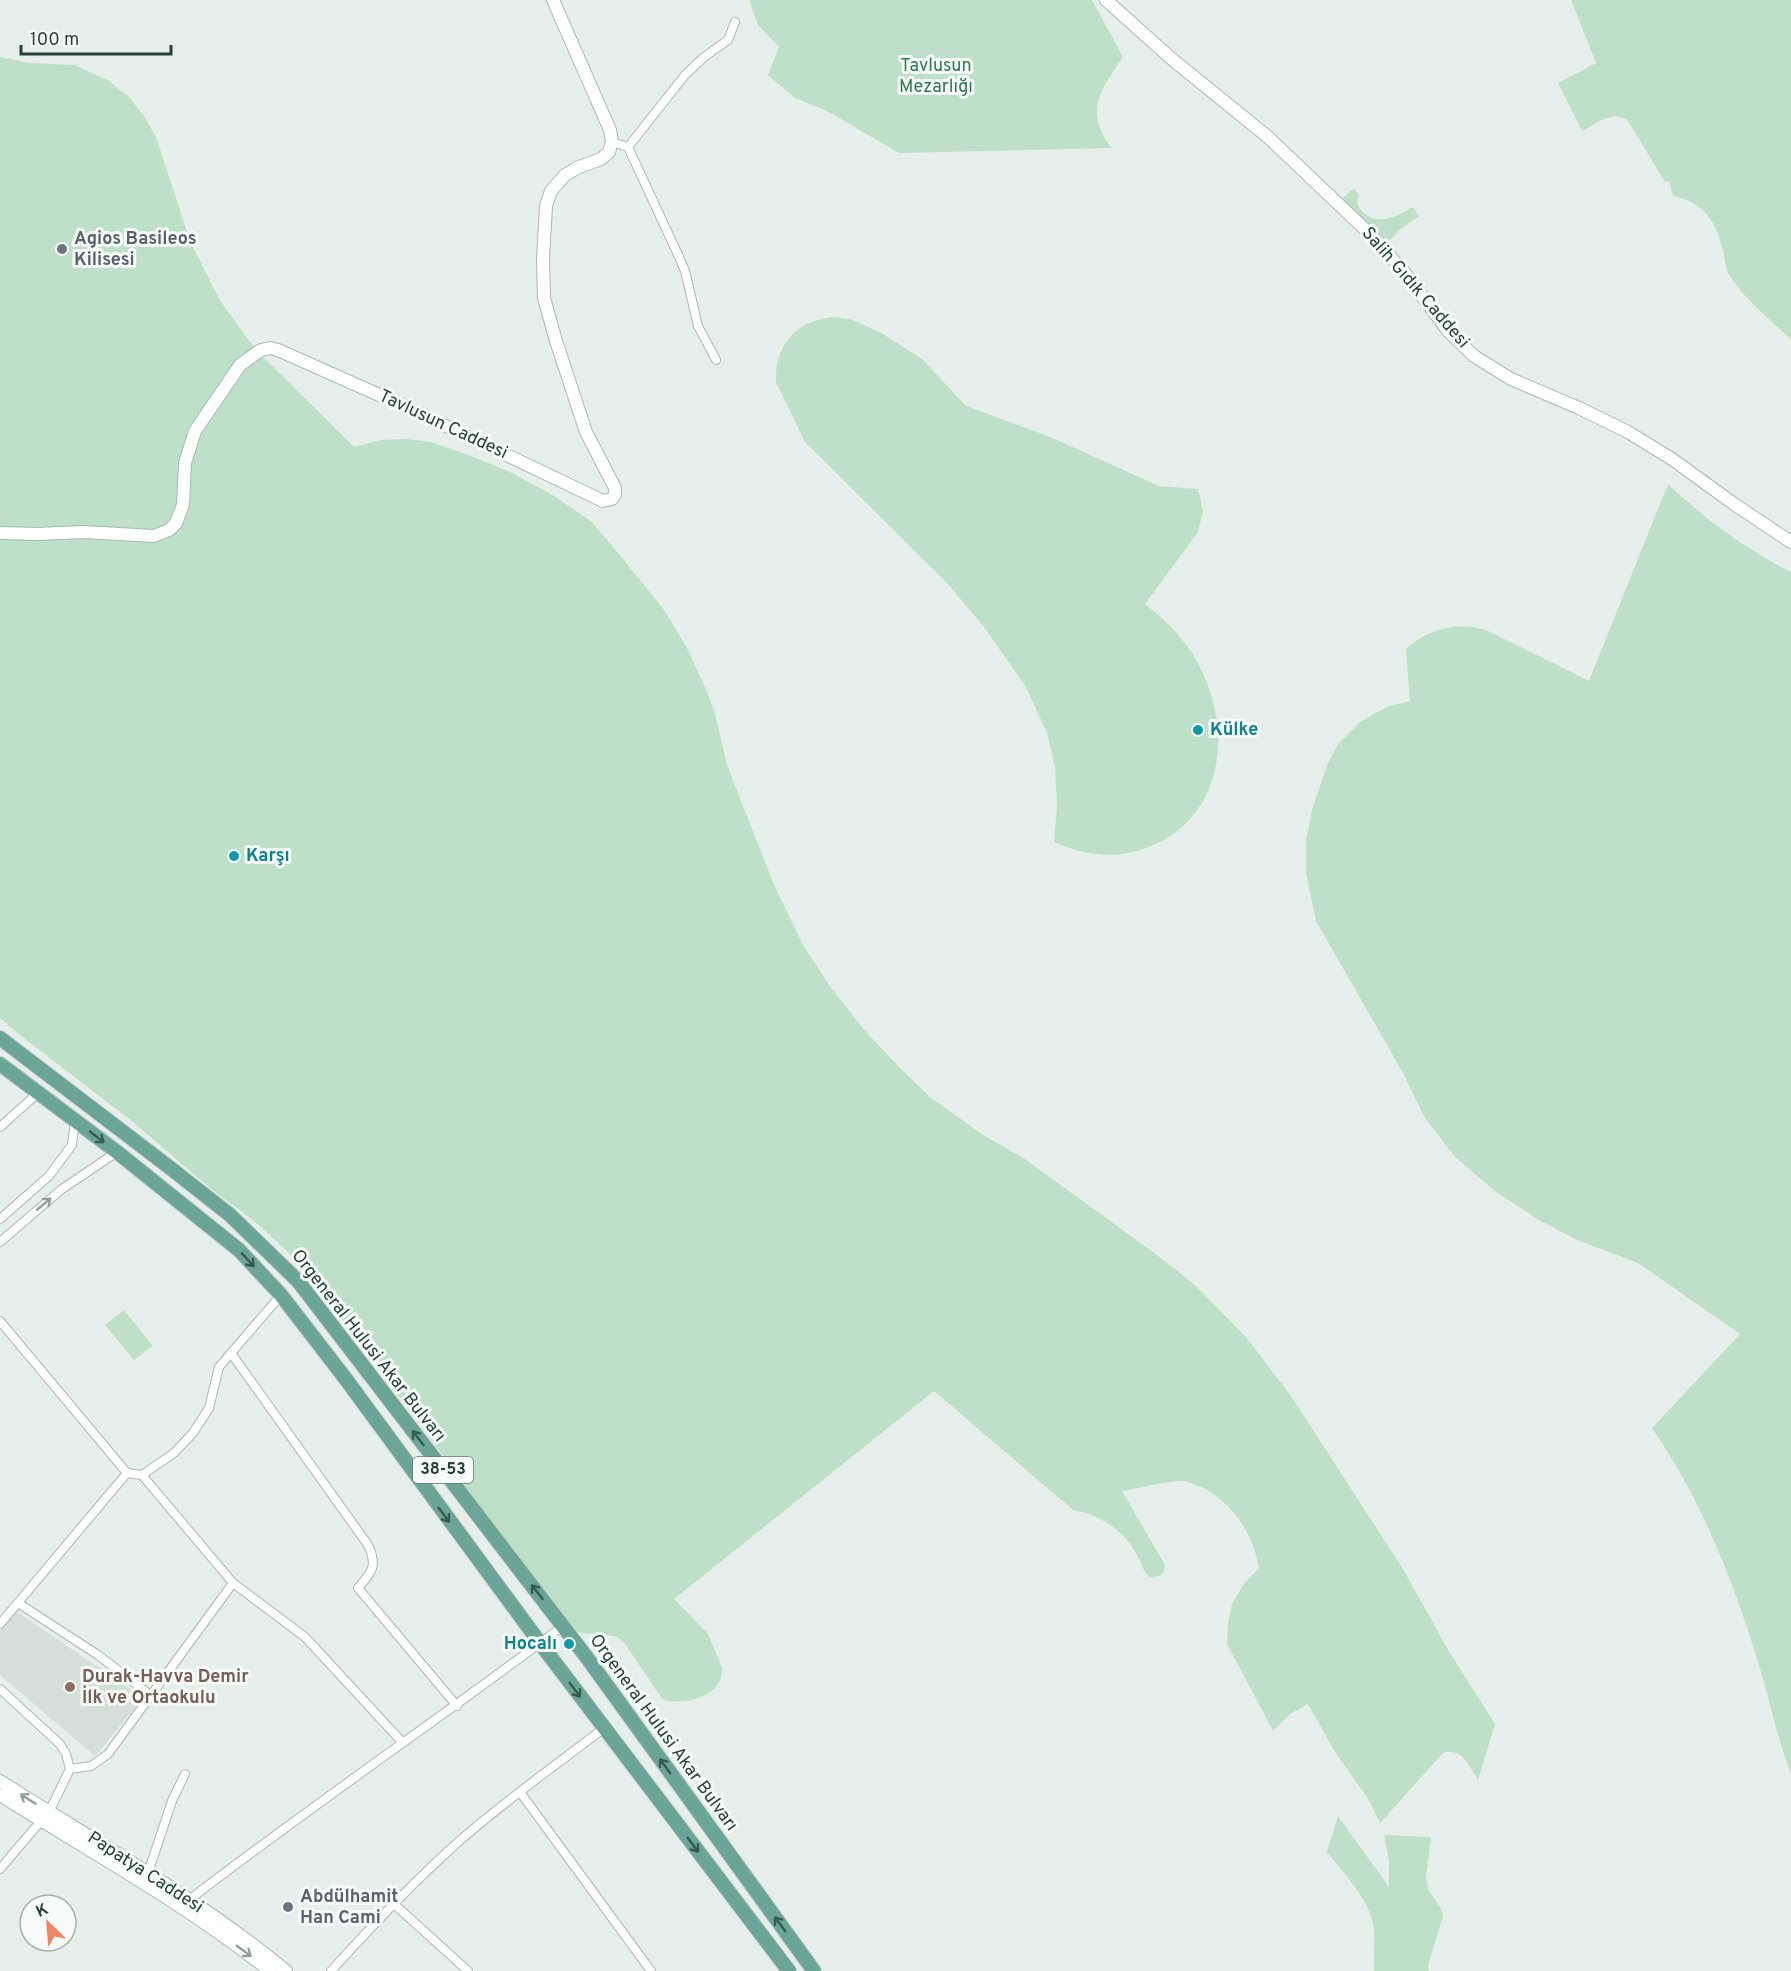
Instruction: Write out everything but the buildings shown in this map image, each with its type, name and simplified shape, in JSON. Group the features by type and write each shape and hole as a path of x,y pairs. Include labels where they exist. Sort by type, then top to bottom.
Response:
{"main road":[{"name":"Orgeneral Hulusi Akar Bulvarı","path":"0,1038 230,1215 298,1281 563,1626 814,1971"},
{"name":"Orgeneral Hulusi Akar Bulvarı","path":"0,1064 117,1152 238,1250 281,1294 540,1643 789,1971"}],"street":[{"path":"553,0 610,130 610,147 628,147"},
{"name":"Salih Gıdık Caddesi","path":"1106,0 1173,60 1268,137 1372,236 1404,272 1449,332 1474,356 1511,379 1628,432 1672,459 1791,542"},
{"path":"628,147 685,75 704,57 728,40 735,22"},
{"name":"Tavlusun Caddesi","path":"0,533 84,532 154,536 170,530 176,523 183,505 185,463 195,431 240,365 256,352 270,348 404,406 603,501 609,500 615,494 615,488 586,432 544,298 543,258 546,206 552,189 565,175 601,159 610,147"},
{"path":"628,147 680,259 687,278 698,326 716,360"},
{"path":"0,1127 38,1092"},
{"path":"0,1219 49,1176 72,1145 75,1120"},
{"path":"0,1242 62,1189 117,1152"},
{"path":"0,1321 127,1473 142,1475 174,1453 197,1427 209,1408 219,1367 281,1294"},
{"path":"231,1353 368,1545 373,1558 373,1570 358,1588 457,1706"},
{"path":"0,1624 127,1473"},
{"path":"142,1475 233,1583 304,1637 403,1743"},
{"path":"70,1769 84,1768 103,1759 233,1583"},
{"path":"18,1602 98,1655 150,1695"},
{"path":"189,1900 306,1812 457,1706 563,1626"},
{"path":"0,1689 60,1744 66,1754 70,1769 45,1816 0,1869"},
{"path":"331,1971 394,1904 456,1844 604,1728"},
{"path":"145,1878 172,1801 185,1774"},
{"name":"Papatya Caddesi","path":"0,1781 45,1816 145,1878 270,1971"},
{"path":"520,1792 651,1971"},
{"name":"Papatya Caddesi","path":"0,1795 45,1816"},
{"name":"Papatya Caddesi","path":"145,1878 189,1900 252,1943 286,1971"},
{"path":"394,1904 468,1971"}],"shaded area":[{"name":"Durak-Havva Demir İlk ve Ortaokulu","path":"17,1612 143,1698 95,1756 0,1675 0,1631"}],"green space":[{"name":"Tavlusun Mezarlığı","path":"749,0 1092,0 1123,57 1102,90 1097,111 1098,122 1111,148 899,153 827,111 795,98 768,75 779,47 758,25"},
{"path":"1571,0 1791,0 1791,340 1736,285 1728,271 1717,233 1708,216 1694,204 1673,196 1669,181 1665,182 1628,121 1611,117 1582,131 1558,83 1596,63"},
{"path":"0,57 30,63 75,65 109,81 129,97 144,116 156,137 190,241 219,299 263,357 354,447 381,440 406,439 431,442 512,473 551,494 591,521 665,611 688,650 708,694 727,765 774,885 803,945 831,988 866,1032 930,1097 983,1135 1022,1157 1157,1255 1195,1285 1246,1337 1291,1396 1403,1569 1447,1648 1495,1724 1478,1780 1460,1755 1450,1752 1443,1753 1380,1823 1369,1800 1335,1752 1308,1704 1290,1714 1273,1731 1227,1644 1232,1604 1243,1585 1259,1568 1246,1531 1240,1520 1223,1501 1201,1487 1185,1481 1122,1491 1165,1565 1164,1572 1159,1576 1150,1577 1133,1548 1119,1532 1102,1520 1073,1510 934,1391 674,1599 708,1634 722,1667 721,1677 717,1686 702,1697 682,1701 663,1700 623,1641 615,1636 574,1632 319,1289 287,1251 253,1220 215,1192 128,1118 0,1018"},
{"path":"1354,188 1359,195 1358,206 1375,219 1388,219 1413,207 1419,216 1402,228 1386,244 1342,199"},
{"path":"836,317 853,320 883,334 922,359 966,406 1048,436 1159,486 1198,489 1203,511 1198,532 1145,604 1170,626 1192,653 1205,679 1214,706 1218,734 1216,762 1210,788 1196,811 1177,831 1151,846 1114,855 1090,853 1054,842 1057,805 1055,767 1047,733 1026,687 984,627 947,583 805,442 776,382 779,356 791,336 811,322"},
{"path":"1668,484 1726,533 1791,572 1791,1774 1749,1634 1727,1572 1686,1483 1652,1428 1740,1334 1638,1263 1577,1240 1539,1220 1495,1191 1455,1157 1425,1118 1403,1073 1316,921 1306,873 1306,840 1313,806 1328,763 1338,744 1361,721 1389,706 1410,701 1406,649 1434,632 1454,627 1475,628 1486,630 1589,681"},
{"path":"124,1310 153,1346 134,1360 105,1325"},
{"path":"1338,1816 1389,1887 1389,1861 1384,1835 1431,1837 1426,1877 1429,1891 1441,1908 1443,1917 1428,1965 1429,1971 1374,1971 1374,1935 1370,1914 1354,1886 1327,1852"}],"place":[{"name":"Agios Basileos Kilisesi","path":"62,249"},
{"name":"Külke","path":"1198,730"},
{"name":"Karşı","path":"234,856"},
{"name":"Hocalı","path":"569,1644"},
{"name":"Durak-Havva Demir İlk ve Ortaokulu","path":"70,1687"},
{"name":"Abdülhamit Han Cami","path":"288,1907"}]}
